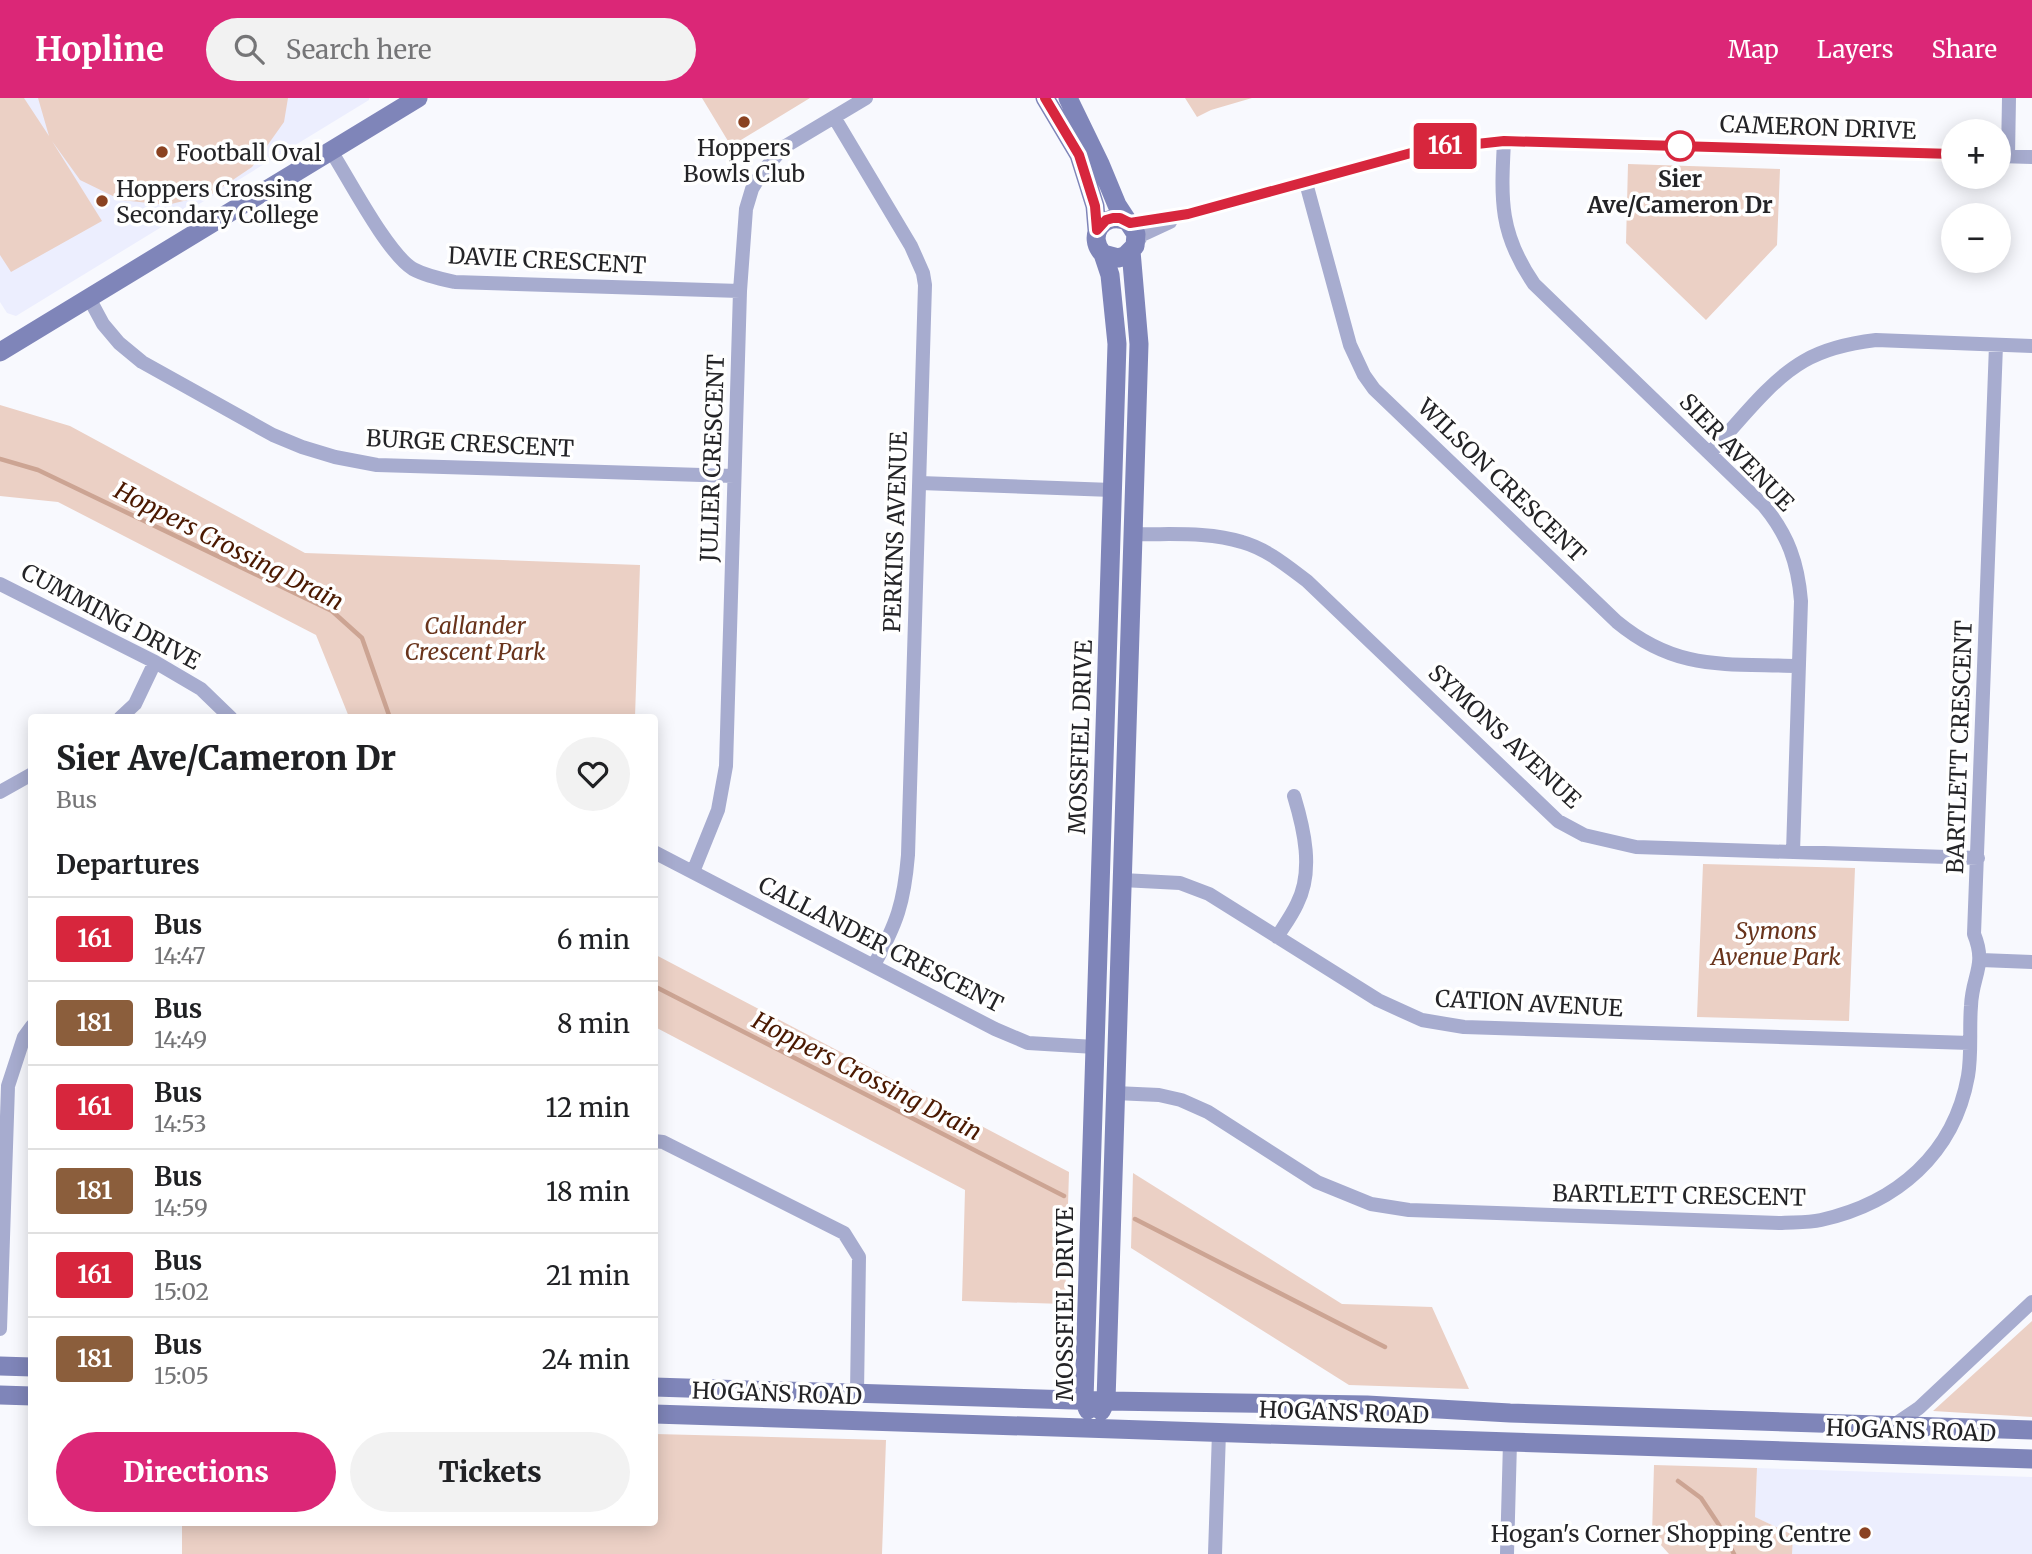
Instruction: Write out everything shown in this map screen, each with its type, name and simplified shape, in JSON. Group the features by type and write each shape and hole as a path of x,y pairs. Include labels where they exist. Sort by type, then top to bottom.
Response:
{"street":[{"path":"2,346 89,298 331,151 396,104 418,98"},
{"name":"JULIER CRESCENT","path":"693,872 718,810 726,766 743,223 752,190 767,165 784,147 866,98"},
{"path":"1045,98 1079,155 1095,206 1096,243 1103,254 1118,258 1133,249 1136,234 1117,205 1068,98"},
{"path":"2007,119 2009,98"},
{"name":"PERKINS AVENUE","path":"834,117 911,246 923,273 925,303 907,868 902,903 893,931 874,965"},
{"name":"CAMERON DRIVE","path":"1128,222 1188,214 1422,150 1504,141 1941,154"},
{"name":"SIER AVENUE","path":"1504,141 1502,192 1505,222 1520,264 1534,284 1764,506 1778,523 1787,542 1799,572 1801,601 1793,852"},
{"name":"DAVIE CRESCENT","path":"331,151 394,251 414,269 434,278 455,282 740,291"},
{"path":"2011,156 2032,157"},
{"name":"WILSON CRESCENT","path":"1306,183 1350,345 1364,375 1384,398 1636,638 1678,658 1702,663 1799,666"},
{"name":"CAMERON DRIVE","path":"1133,249 1142,235 1188,214"},
{"path":"1097,230 1106,220 1120,218 1128,222"},
{"name":"MOSSFIEL DRIVE","path":"1093,1428 1106,1401 1139,344 1133,249"},
{"name":"MOSSFIEL DRIVE","path":"1093,1428 1084,1400 1087,1235 1094,1093 1117,344 1112,283 1103,254"},
{"name":"BURGE CRESCENT","path":"89,298 103,324 119,343 142,362 273,435 335,457 377,465 734,476"},
{"path":"1711,452 1778,381 1803,361 1829,350 1876,340 2032,346"},
{"name":"BARTLETT CRESCENT","path":"1115,1093 1158,1095 1181,1100 1208,1112 1317,1182 1371,1204 1409,1210 1779,1223 1818,1221 1852,1212 1886,1197 1925,1165 1942,1143 1964,1098 1969,1072 1973,983 1981,960 1974,933 1996,345"},
{"path":"920,483 1133,491"},
{"path":"1111,532 1133,534"},
{"name":"SYMONS AVENUE","path":"1133,534 1218,537 1242,542 1275,556 1307,581 1558,821 1584,835 1636,847 1978,858"},
{"name":"CUMMING DRIVE","path":"0,584 155,662 201,689 227,714"},
{"path":"124,714 135,704 155,662"},
{"path":"0,792 28,776"},
{"path":"1277,937 1298,904 1303,890 1306,841 1294,796"},
{"name":"CALLANDER CRESCENT","path":"658,854 995,1029 1028,1043 1095,1047"},
{"path":"1100,880 1122,880"},
{"name":"CATION AVENUE","path":"1122,880 1180,883 1209,894 1390,1006 1422,1020 1464,1027 1970,1043"},
{"path":"1981,960 2032,961"},
{"path":"0,1329 2,1167 8,1086 28,1032"},
{"path":"1095,1047 1116,1048"},
{"path":"1094,1093 1115,1093"},
{"path":"658,1141 844,1233 859,1257 857,1393"},
{"path":"1894,1425 1919,1408 2032,1302"},
{"path":"0,1366 28,1367"},
{"name":"HOGANS ROAD","path":"658,1387 1106,1401 1367,1405 1510,1413 2032,1430"},
{"path":"0,1395 28,1396"},
{"path":"1507,1554 1510,1413"},
{"name":"HOGANS ROAD","path":"658,1414 2032,1459"},
{"path":"1215,1554 1219,1432"}],"shaded area":[{"name":"Hoppers Crossing Secondary College","path":"0,98 369,100 16,316 7,313 0,302"},
{"path":"1757,1468 2032,1477 2032,1554 1792,1554 1792,1535 1755,1517"}],"green space":[{"name":"Football Oval","path":"0,98 24,98 49,136 38,98 288,98 284,122 252,167 212,194 167,205 121,200 80,180 52,141 102,221 11,272 0,255"},
{"name":"Hoppers Bowls Club","path":"702,98 810,98 731,146"},
{"path":"1185,98 1252,98 1197,117"},
{"path":"1628,164 1780,169 1777,245 1706,320 1626,243"},
{"name":"Callander Crescent Park","path":"0,405 70,426 305,553 640,565 635,714 348,714 316,635 58,502 0,496"},
{"name":"Symons Avenue Park","path":"1703,864 1855,868 1849,1021 1697,1017"},
{"path":"658,956 1069,1172 1065,1304 962,1301 965,1190 658,1029"},
{"path":"1133,1173 1342,1304 1432,1307 1469,1389 1349,1385 1131,1248"},
{"path":"2032,1321 2032,1417 1933,1411"},
{"path":"658,1434 886,1440 882,1554 182,1554 182,1526 658,1526"},
{"path":"1654,1465 1757,1468 1755,1517 1793,1535 1792,1554 1669,1554 1652,1535"}],"waterway":[{"name":"Hoppers Crossing Drain","path":"0,459 38,470 332,611 362,638 389,714"},
{"name":"Hoppers Crossing Drain","path":"658,988 1064,1196"},
{"name":"Hoppers Crossing Drain","path":"1135,1219 1385,1347"},
{"name":"Hoppers Crossing Drain","path":"1678,1481 1701,1498 1734,1554"}],"bus line":[{"name":"161","path":"1045,98 1079,155 1095,206 1097,230 1106,220 1113,218 1130,223 1188,214 1391,158 1452,145 1504,141 1941,154"}],"place":[{"name":"Hoppers Bowls Club","path":"744,122"},
{"name":"Sier Ave/Cameron Dr","path":"1680,146"},
{"name":"Football Oval","path":"162,152"},
{"name":"Hoppers Crossing Secondary College","path":"102,201"},
{"name":"Hogan's Corner Shopping Centre","path":"1865,1533"}]}
